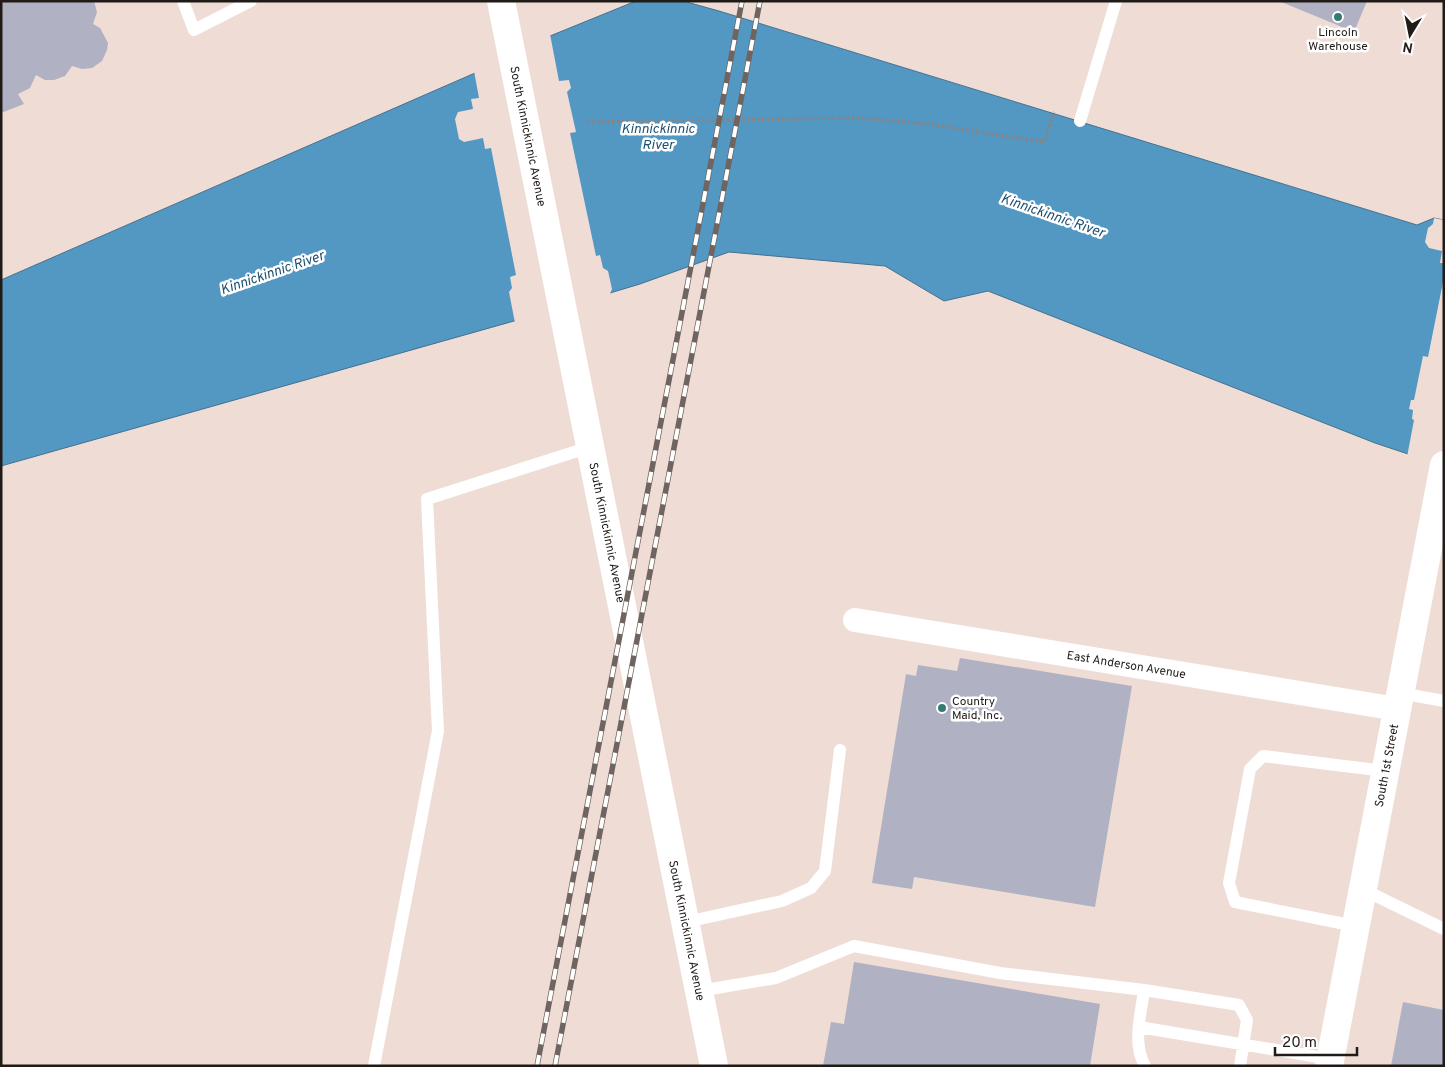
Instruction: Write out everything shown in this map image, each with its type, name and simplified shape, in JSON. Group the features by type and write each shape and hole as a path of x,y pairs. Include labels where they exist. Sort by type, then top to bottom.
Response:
{"main road":[{"name":"South Kinnickinnic Avenue","path":"501,1 714,1066"},
{"name":"South 1st Street","path":"1329,1063 1442,474"}],"street":[{"name":"East Anderson Avenue","path":"855,620 1399,701"}],"lane":[{"path":"183,1 194,30 250,1"},
{"path":"1080,121 1116,1"},
{"path":"374,1066 438,731 427,500 590,447"},
{"path":"1399,701 1444,701"},
{"path":"686,922 782,901 811,888 825,871 840,750"},
{"path":"1355,926 1235,902 1229,883 1250,769 1263,756 1385,771"},
{"path":"1362,889 1444,930"},
{"path":"699,991 776,978 854,946 1000,973 1144,990 1239,1005 1247,1020 1240,1066"},
{"path":"1144,990 1138,1053 1145,1066"},
{"path":"1139,1027 1244,1045 1329,1063"}],"path":[{"path":"587,122 862,118 928,124 1044,142 1054,112"}],"water":[{"name":"Kinnickinnic River","path":"636,1 683,1 1417,225 1434,218 1444,220 1444,466 1375,443 988,291 944,301 885,266 729,252 640,284 560,308 1,466 1,280 475,73 550,36"}],"pier":[{"path":"550,34 559,81 569,80 571,88 567,92 576,132 570,133 596,256 600,255 603,268 608,271 612,289 609,296 515,323 509,292 512,288 510,277 516,275 491,148 485,149 483,138 464,142 459,139 455,119 458,112 473,109 471,99 479,98 474,71"},
{"path":"1434,218 1444,220 1444,263 1440,263 1442,251 1429,248 1425,242 1428,228 1433,224"},
{"path":"1444,277 1444,468 1407,457 1414,420 1412,419 1413,410 1409,409 1411,400 1414,400 1423,356 1428,357"}],"building":[{"path":"1,1 94,1 97,12 93,24 100,28 108,43 102,61 92,68 82,69 72,66 65,76 54,80 45,80 36,75 30,88 18,94 24,104 1,113"},
{"name":"Lincoln Warehouse","path":"1279,1 1367,1 1354,32"},
{"path":"960,658 1132,686 1095,907 914,877 912,889 872,883 906,674 916,676 918,665 957,671"},
{"path":"854,962 1100,1004 1090,1066 823,1066 831,1022 844,1024"},
{"path":"1403,1002 1444,1010 1444,1066 1391,1066"}],"railway":[{"path":"537,1066 742,1"},
{"path":"555,1066 760,1"}],"place":[{"name":"Lincoln Warehouse","path":"1338,17"},
{"name":"Country Maid, Inc.","path":"942,708"}]}
